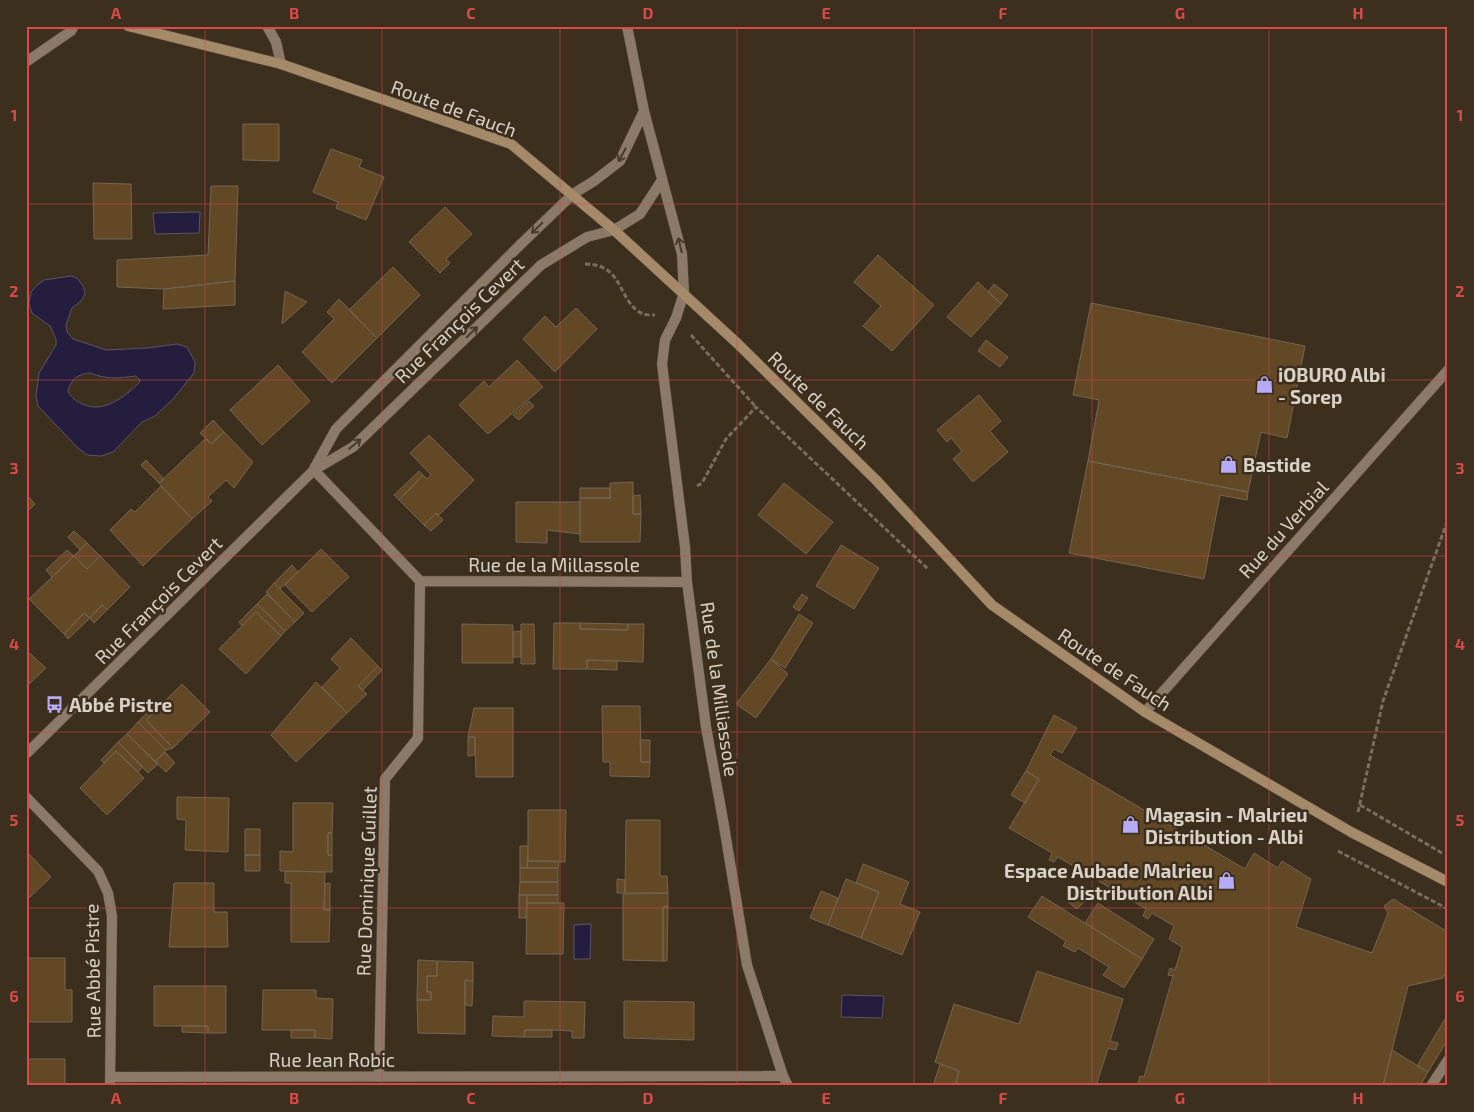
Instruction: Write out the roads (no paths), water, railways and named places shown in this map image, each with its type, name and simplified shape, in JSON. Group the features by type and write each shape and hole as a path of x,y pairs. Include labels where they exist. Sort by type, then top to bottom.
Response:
{"street":[{"path":"26,62 71,31 74,26"},
{"name":"Route de Fauch","path":"128,26 281,64 510,144 573,194 684,293 876,480 992,605 1144,712 1352,832 1448,882"},
{"path":"267,26 276,42 281,64"},
{"path":"627,26 644,111 682,254 684,293"},
{"name":"Rue François Cevert","path":"314,470 336,429 573,194 620,161 644,111"},
{"name":"Rue François Cevert","path":"26,754 314,470 353,447 541,265 587,237 614,230 640,214 662,180"},
{"name":"Rue de la Milliassole","path":"684,293 676,318 665,340 662,364 685,547 687,582 706,727 746,966 785,1081"},
{"name":"Rue du Verbial","path":"1144,712 1448,370"},
{"path":"314,470 420,580"},
{"name":"Rue de la Millassole","path":"420,580 687,582"},
{"name":"Rue Dominique Guillet","path":"379,1077 385,779 418,738 420,580"},
{"name":"Rue Abbé Pistre","path":"26,797 98,871 108,893 112,916 111,1081"},
{"path":"1431,1086 1448,1060"},
{"name":"Rue Jean Robic","path":"111,1081 379,1077 553,1081 785,1081"}],"place":[{"name":"iOBURO Albi - Sorep","path":"1264,385"},
{"name":"Bastide","path":"1229,464"},
{"name":"Abbé Pistre","path":"55,704"},
{"name":"Magasin - Malrieu Distribution - Albi","path":"1131,825"},
{"name":"Espace Aubade Malrieu Distribution Albi","path":"1227,881"}]}
